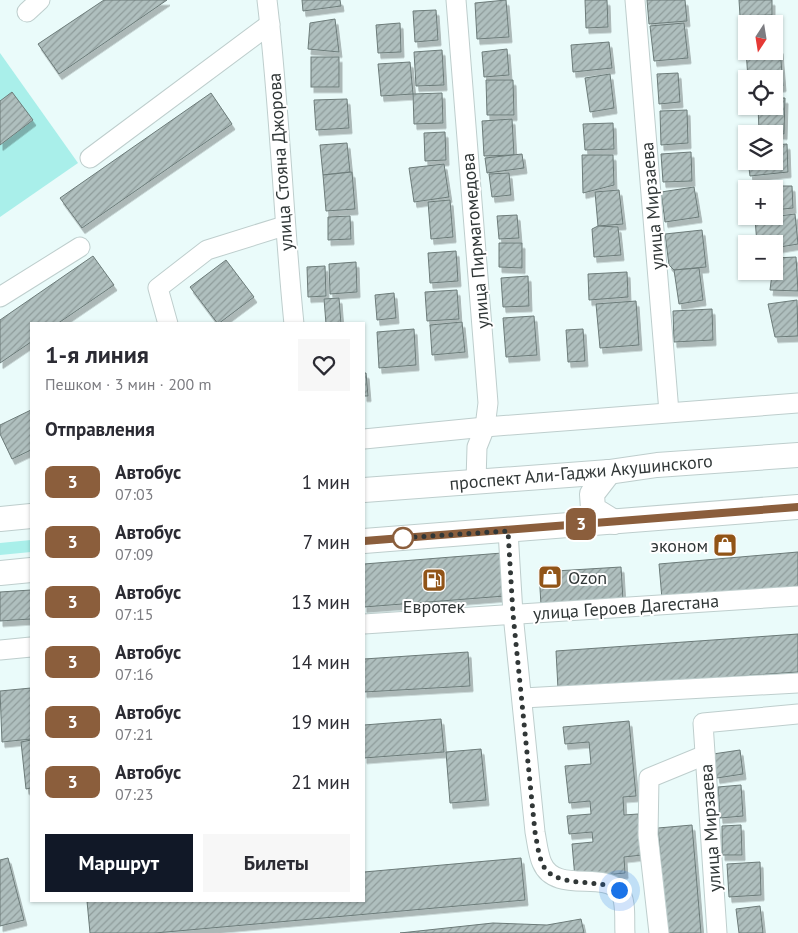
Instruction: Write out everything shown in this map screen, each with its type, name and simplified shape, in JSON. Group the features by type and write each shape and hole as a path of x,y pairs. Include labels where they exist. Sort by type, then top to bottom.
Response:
{"main road":[{"name":"проспект Али-Гаджи Акушинского","path":"365,490 608,472 657,465 798,455"},
{"path":"608,472 592,494 593,509 614,522"},
{"path":"365,541 798,508"},
{"path":"0,519 30,516"},
{"path":"0,572 30,570"}],"street":[{"name":"улица Стояна Джорова","path":"267,0 280,137 284,226 294,322"},
{"name":"улица Пирмагомедова","path":"456,0 488,404 485,427 477,447 476,481"},
{"name":"улица Мирзаева","path":"636,0 669,412"},
{"path":"90,158 270,24"},
{"path":"167,322 158,288 207,250 284,226"},
{"path":"0,297 80,247"},
{"path":"365,439 485,427 798,403"},
{"path":"508,531 513,614 523,698 535,832 542,864 551,874 562,879 610,884 619,890 622,897 625,933"},
{"name":"улица Героев Дагестана","path":"365,624 798,596"},
{"path":"0,650 30,647"},
{"path":"523,698 798,682"},
{"name":"улица Мирзаева","path":"717,933 703,723 798,714"},
{"path":"659,933 648,835 649,778 705,755"}],"shaded area":[{"path":"0,53 78,163 0,217"},
{"path":"30,540 30,552 0,555 0,543"}],"building":[{"path":"104,0 167,0 59,74 38,44"},
{"path":"302,0 340,0 341,6 303,11"},
{"path":"506,0 509,37 477,39 475,3"},
{"path":"585,0 607,0 608,27 586,28"},
{"path":"647,0 685,0 687,21 649,24"},
{"path":"739,0 772,0 772,15 740,15"},
{"path":"436,10 438,40 415,42 413,11"},
{"path":"335,19 339,52 308,49 310,23"},
{"path":"400,23 401,52 378,53 376,25"},
{"path":"684,23 688,58 654,61 650,26"},
{"path":"609,42 612,68 573,72 571,45"},
{"path":"507,49 509,75 484,77 482,52"},
{"path":"442,50 444,85 416,86 414,52"},
{"path":"311,57 339,57 339,87 311,87"},
{"path":"747,60 781,60 782,70 747,70"},
{"path":"410,62 413,94 381,96 378,64"},
{"path":"678,73 680,102 659,104 657,74"},
{"path":"610,74 614,108 590,112 585,78"},
{"path":"486,80 513,80 514,115 487,115"},
{"path":"12,92 33,120 0,145 0,101"},
{"path":"211,93 232,124 82,228 60,198"},
{"path":"442,93 443,123 414,124 413,94"},
{"path":"783,98 785,98 784,134 783,125 759,125 758,115 783,115"},
{"path":"347,99 349,128 316,130 314,100"},
{"path":"687,110 688,143 661,145 660,111"},
{"path":"512,119 514,155 484,156 482,121"},
{"path":"613,123 614,149 585,150 583,124"},
{"path":"445,132 446,160 425,161 424,133"},
{"path":"347,143 350,172 323,175 320,145"},
{"path":"783,144 787,144 788,172 750,176 749,170 783,170"},
{"path":"691,152 692,181 663,182 661,154"},
{"path":"522,154 524,168 487,173 485,158"},
{"path":"582,155 613,155 614,185 583,193"},
{"path":"444,164 449,197 414,202 409,168"},
{"path":"352,172 355,209 326,211 323,175"},
{"path":"509,173 511,195 492,197 489,174"},
{"path":"783,186 792,186 793,208 783,209"},
{"path":"694,187 699,217 665,222 661,192"},
{"path":"619,190 623,224 598,226 595,192"},
{"path":"450,200 453,237 431,239 428,202"},
{"path":"795,214 798,244 783,246 783,235 756,235 755,225 783,225 783,216"},
{"path":"517,215 519,238 499,239 497,216"},
{"path":"350,216 351,239 328,240 328,217"},
{"path":"598,226 618,227 621,255 594,257 592,229"},
{"path":"702,230 706,267 674,270 669,265 665,234"},
{"path":"499,243 522,243 522,268 499,267"},
{"path":"456,251 458,281 430,283 428,253"},
{"path":"93,256 114,285 60,322 30,322 30,343 0,363 0,320"},
{"path":"796,257 798,291 770,290 771,280 783,280 783,258"},
{"path":"226,260 254,297 221,322 216,322 190,287"},
{"path":"356,262 357,292 330,294 329,264"},
{"path":"325,266 326,296 308,297 307,267"},
{"path":"699,268 703,300 679,304 674,270"},
{"path":"627,272 628,297 589,300 588,274"},
{"path":"528,276 529,306 503,307 501,278"},
{"path":"457,290 459,319 427,321 425,292"},
{"path":"394,293 396,318 377,320 375,295"},
{"path":"339,298 341,322 326,322 324,299"},
{"path":"797,300 798,336 775,337 768,304"},
{"path":"636,301 639,345 600,348 596,304"},
{"path":"712,309 713,340 674,342 673,311"},
{"path":"534,316 537,355 506,357 503,318"},
{"path":"462,322 465,352 432,355 430,325"},
{"path":"414,329 416,365 379,368 377,332"},
{"path":"583,329 585,361 568,362 566,330"},
{"path":"365,373 366,373 368,396 365,396"},
{"path":"30,410 30,450 12,459 0,434 0,425"},
{"path":"798,552 798,586 662,599 659,564"},
{"name":"Евротек","path":"502,553 505,596 365,607 365,564"},
{"path":"621,567 623,600 541,605 539,572"},
{"path":"30,590 30,619 0,621 0,592"},
{"path":"798,634 798,672 558,689 556,651"},
{"path":"468,652 470,686 365,692 365,659"},
{"path":"30,688 30,739 2,742 0,691"},
{"path":"441,719 444,752 365,758 365,725"},
{"path":"629,721 636,796 623,797 624,815 638,814 642,855 624,857 625,873 575,878 572,844 593,842 592,832 569,834 567,816 591,814 590,801 569,803 565,766 591,764 589,742 565,744 563,727"},
{"path":"30,740 30,788 26,789 21,742"},
{"path":"481,749 486,800 450,803 446,752"},
{"path":"740,750 743,774 717,778 713,754"},
{"path":"741,785 743,816 720,818 718,787"},
{"path":"692,825 701,933 667,933 658,828"},
{"path":"741,825 742,855 722,855 722,826"},
{"path":"8,858 24,920 0,926 0,860"},
{"path":"521,858 525,900 155,933 90,933 87,902 365,902 365,872"},
{"path":"760,862 761,895 729,897 727,864"},
{"path":"760,906 763,933 739,933 736,909"},
{"path":"581,919 584,933 400,933 493,923 547,925"}],"bus line":[{"name":"3","path":"365,541 798,507"}],"place":[{"name":"эконом","path":"725,545"},
{"name":"Ozon","path":"550,577"},
{"name":"Евротек","path":"434,580"}],"route":[{"path":"403,538 400,538 508,531 513,614 523,698 535,832 542,864 551,874 562,879 610,884 619,890"}]}
